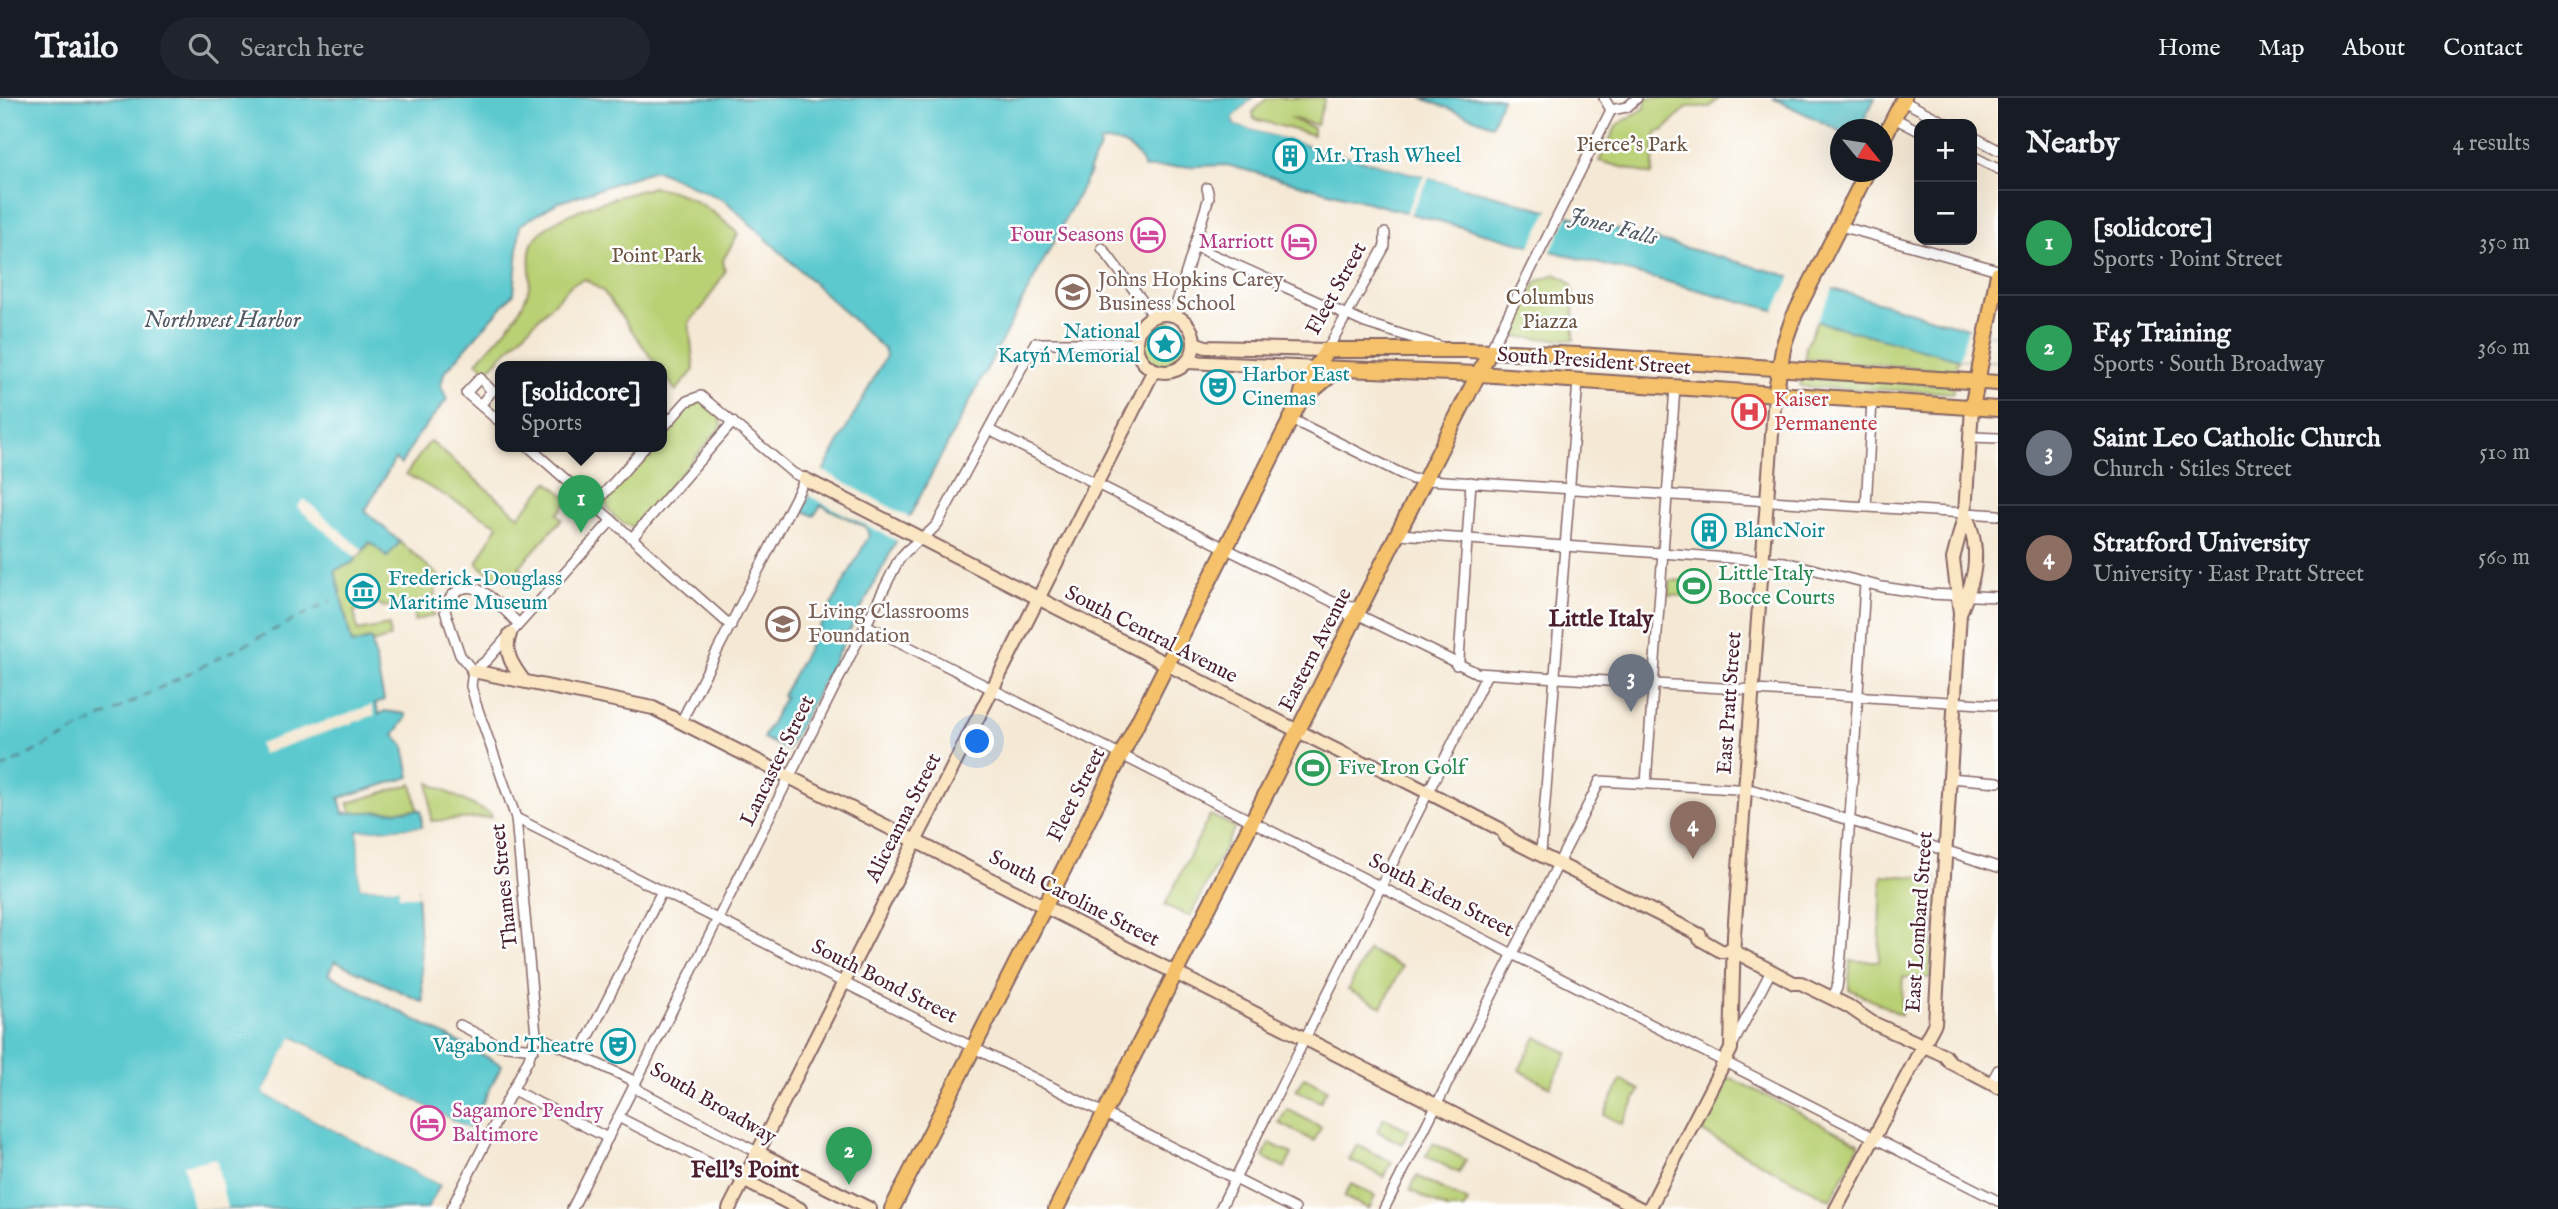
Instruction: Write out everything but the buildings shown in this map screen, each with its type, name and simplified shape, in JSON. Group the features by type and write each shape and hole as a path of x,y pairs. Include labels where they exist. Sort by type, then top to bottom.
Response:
{"main road":[{"path":"1894,118 1903,99"},
{"name":"East Pratt Street","path":"1648,1209 1731,1049 1733,952 1744,788 1779,367 1793,317 1862,182"},
{"name":"East Lombard Street","path":"1962,596 1952,559 1965,513 1972,408 1998,272"},
{"path":"1172,315 1189,326 1194,344 1187,362 1172,372 1154,370 1140,358 1136,343 1141,327 1154,316 1172,315"},
{"name":"South President Street","path":"1194,344 1206,347 1327,350 1490,351 1779,367 1998,383"},
{"name":"Fleet Street","path":"892,1209 1300,401 1304,385 1327,350"},
{"name":"Eastern Avenue","path":"1056,1209 1490,351"},
{"name":"South President Street","path":"1187,362 1479,374 1998,410"},
{"name":"Fleet Street","path":"1300,401 1331,375 1347,369"},
{"name":"Aliceanna Street","path":"729,1209 1154,370"},
{"name":"South Central Avenue","path":"808,481 1364,764 1368,771 1426,796 1487,832 1511,839 1700,935 1704,933 1721,941 1733,952 1794,983 1801,983 1832,998 1861,1017 1922,1048 1937,1060 1950,1062 1995,1085"},
{"name":"East Lombard Street","path":"1836,1209 1935,1023 1960,613 1962,596 1977,559 1972,529 1965,513"},
{"path":"514,629 506,645 507,654 524,681"},
{"name":"South Caroline Street","path":"473,671 653,708 1641,1209"},
{"name":"South Central Avenue","path":"1794,983 1797,990 1829,1006 1861,1017"},
{"name":"South Broadway","path":"757,1152 870,1209"},
{"path":"743,1180 800,1209"}],"street":[{"path":"1604,98 1611,110 1627,107 1637,98"},
{"path":"1903,99 1939,119"},
{"name":"Eastern Avenue","path":"1490,351 1611,110"},
{"path":"1894,118 1914,128"},
{"path":"1977,139 1998,150"},
{"path":"1977,158 1998,169"},
{"path":"1172,315 1209,197 1206,188"},
{"path":"1840,226 1998,272"},
{"name":"Fleet Street","path":"1327,350 1385,246 1385,233"},
{"name":"South President Street","path":"1194,246 1379,328 1450,350"},
{"path":"1102,247 1154,316"},
{"name":"Lancaster Street","path":"572,1209 902,553 937,525 1035,343 1136,343"},
{"path":"1541,853 1578,381"},
{"path":"1646,783 1675,388"},
{"path":"667,423 687,401 698,395 708,400 793,473 808,481 681,722"},
{"path":"1866,507 1872,401"},
{"path":"481,404 495,417"},
{"path":"1291,419 1412,479 1998,515"},
{"path":"632,538 733,422"},
{"path":"989,430 1456,665 1487,674 1998,705"},
{"path":"1970,437 1998,438"},
{"path":"535,452 731,626"},
{"path":"594,505 641,452"},
{"path":"1456,665 1459,659 1471,482"},
{"path":"473,671 612,520"},
{"path":"1399,534 1795,563 1865,584 1962,596 1998,597"},
{"path":"1832,998 1837,988 1841,959 1865,584"},
{"name":"Thames Street","path":"451,1209 534,1049 536,1035 516,818 471,687 473,671 460,655 445,611 454,593 469,586 479,589 514,629"},
{"name":"South Eden Street","path":"866,625 1998,1201"},
{"path":"1220,1209 1487,674"},
{"path":"1949,778 1998,782"},
{"path":"1384,1209 1600,780 1744,788 1998,867"},
{"name":"South Bond Street","path":"516,818 1295,1209"},
{"path":"580,1054 663,891"},
{"name":"East Pratt Street","path":"1731,1049 1771,971"},
{"path":"460,1025 498,1045 534,1049"},
{"name":"South Broadway","path":"536,1035 580,1054 635,1084 640,1091 757,1152"},
{"path":"1995,1085 1998,1070"},
{"path":"513,1090 608,1138"},
{"path":"618,1117 743,1180"}],"green space":[{"path":"1267,98 1325,98 1317,125 1290,118 1313,128 1313,135 1254,119 1253,112"},
{"name":"Pierce’s Park","path":"1646,98 1719,98 1710,107 1687,107 1664,130 1657,132 1652,175 1599,161 1617,125 1645,108"},
{"name":"Point Park","path":"653,187 665,189 699,203 738,234 723,260 725,272 704,306 689,322 694,370 676,391 667,379 667,361 654,361 604,292 585,279 572,284 487,371 477,362 508,327 526,298 530,282 529,260 532,244 540,233 553,223 605,201"},
{"name":"Columbus Piazza","path":"1555,274 1566,279 1573,287 1574,340 1516,337 1514,327 1536,282"},
{"path":"1165,320 1182,326 1188,343 1182,360 1165,366 1148,360 1142,343 1148,326"},
{"path":"1817,321 1959,359 1954,371 1805,358 1806,346"},
{"path":"1801,377 1954,385 1953,393 1800,386"},
{"path":"700,400 720,417 722,426 638,523 632,527 623,523 611,513 605,500 648,452 667,452 667,430 690,403"},
{"path":"430,441 519,516 548,482 570,500 557,514 562,519 519,567 522,570 509,584 498,575 494,578 477,563 498,525 406,474"},
{"path":"371,542 387,556 400,542 439,576 432,605 434,615 414,621 416,603 382,607 381,604 354,611 358,631 389,625 390,637 372,643 371,639 352,644 335,570 352,563","holes":["370,577 377,599 359,605 352,582"]},
{"path":"1670,580 1710,583 1709,598 1669,595"},
{"path":"429,783 491,814 491,817 431,821"},
{"path":"412,784 418,810 352,813 348,803"},
{"path":"1210,815 1235,827 1190,917 1165,905"},
{"path":"1882,875 1936,878 1930,978 1903,977 1901,1015 1849,989 1850,961 1879,961"},
{"path":"1368,950 1402,967 1382,1007 1348,990"},
{"path":"1536,1037 1568,1053 1550,1087 1519,1070"},
{"path":"1304,1077 1327,1089 1320,1102 1296,1090"},
{"path":"1731,1078 1857,1142 1859,1146 1831,1200 1700,1131 1726,1080"},
{"path":"1621,1080 1640,1090 1622,1124 1604,1115"},
{"path":"1287,1109 1321,1127 1314,1141 1279,1123"},
{"path":"1384,1118 1409,1130 1402,1144 1377,1131"},
{"path":"1270,1143 1292,1154 1285,1168 1263,1157"},
{"path":"1433,1143 1466,1160 1459,1173 1426,1156"},
{"path":"1357,1145 1392,1162 1384,1177 1349,1160"},
{"path":"1417,1176 1468,1202 1464,1209 1447,1209 1410,1190"},
{"path":"1351,1184 1375,1196 1369,1209 1344,1197"}],"water":[{"name":"Northwest Harbor","path":"0,98 1253,98 1234,117 1235,125 1778,273 1998,337 1998,361 1959,359 1227,165 1144,168 1137,155 1127,146 1114,142 1099,143 1100,148 1088,171 1090,172 787,750 763,738 785,697 782,696 869,536 866,527 821,505 814,516 802,510 886,356 884,349 726,201 659,171 651,171 557,203 520,225 514,293 444,373 441,386 447,399 417,437 401,464 395,459 365,511 400,542 387,557 370,542 352,563 335,570 352,644 371,639 384,700 375,704 379,714 385,711 405,714 406,718 394,735 404,746 410,777 339,798 343,813 421,810 422,827 358,831 360,887 417,888 423,1002 335,961 328,974 502,1065 469,1129 293,1037 263,1093 440,1185 427,1209 0,1209"},
{"path":"1422,98 1502,98 1492,125"},
{"path":"1773,98 1875,98 1864,119 1830,119 1830,126"}],"pier":[{"path":"1253,98 1256,100 1236,122 1468,185 1467,188 1429,178 1409,216 1405,215 1424,176 1235,125 1234,117"},
{"path":"1550,208 1570,213 1550,253 1529,248"},
{"path":"1792,275 1834,287 1816,323 1774,312"},
{"path":"1968,328 1998,337 1998,361 1959,359"},
{"path":"820,469 912,519 899,542 809,496"},
{"path":"304,499 363,550 356,558 297,507"},
{"path":"372,705 375,715 262,754 259,744"},
{"path":"425,827 422,830 361,835 363,884 418,884 421,887 417,888 419,896 399,896 399,888 360,887 358,831"},
{"path":"292,1037 469,1129 467,1132 294,1042 285,1059 306,1071 302,1083 298,1085 277,1074 268,1092 441,1182 440,1185 263,1093"},
{"path":"216,1158 227,1209 193,1209 184,1165"}],"ferry route":[{"path":"0,769 331,601"}],"place":[{"name":"Mr. Trash Wheel","path":"1290,156"},
{"name":"Four Seasons","path":"1148,235"},
{"name":"Marriott","path":"1299,242"},
{"name":"Johns Hopkins Carey Business School","path":"1073,292"},
{"name":"National Katyń Memorial","path":"1165,344"},
{"name":"Harbor East Cinemas","path":"1218,387"},
{"name":"Kaiser Permanente","path":"1749,412"},
{"name":"BlancNoir","path":"1709,531"},
{"name":"[solidcore]","path":"581,533"},
{"name":"Little Italy Bocce Courts","path":"1694,586"},
{"name":"Frederick-Douglass Maritime Museum","path":"363,591"},
{"name":"Living Classrooms Foundation","path":"783,624"},
{"name":"Saint Leo Catholic Church","path":"1631,712"},
{"name":"Five Iron Golf","path":"1313,768"},
{"name":"Stratford University","path":"1693,859"},
{"name":"Vagabond Theatre","path":"618,1046"},
{"name":"Sagamore Pendry Baltimore","path":"428,1123"},
{"name":"F45 Training","path":"849,1185"}],"district":[{"name":"Little Italy","path":"1601,619"},
{"name":"Fell's Point","path":"745,1170"}],"water label":[{"name":"Jones Falls","path":"1613,227"}]}
